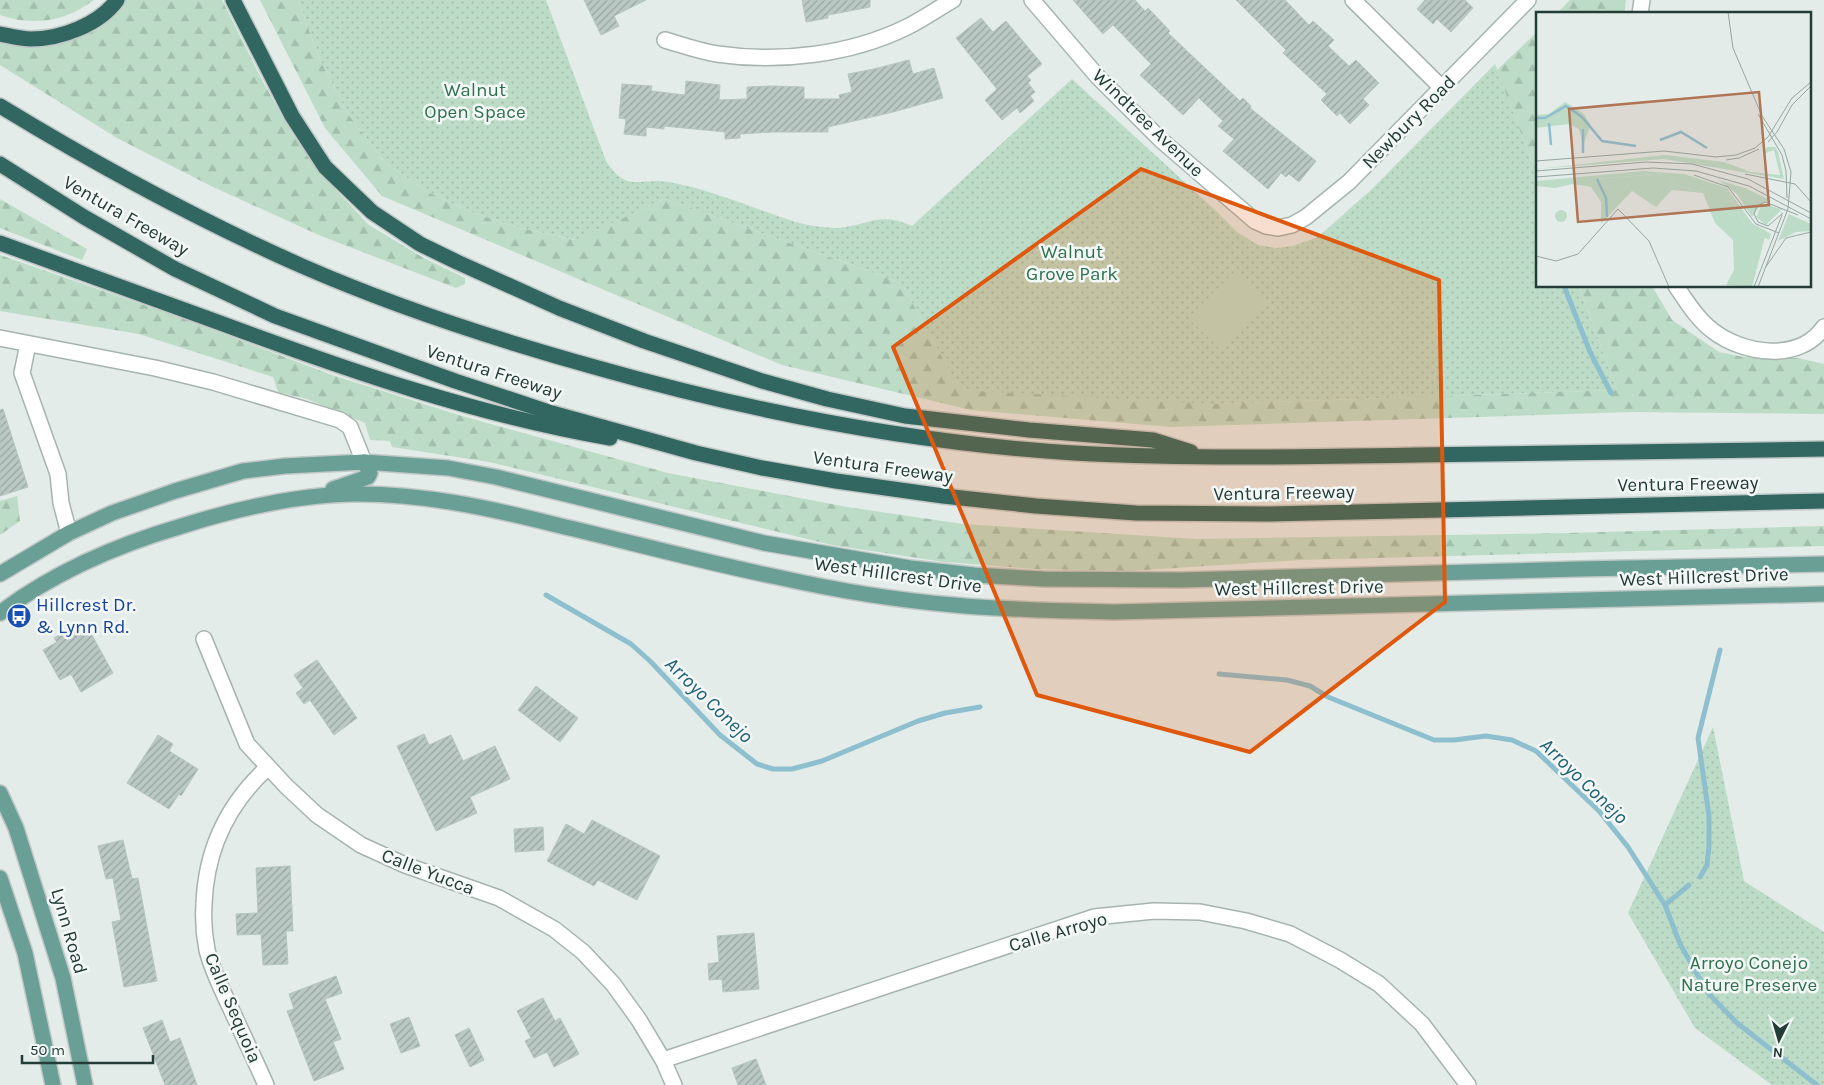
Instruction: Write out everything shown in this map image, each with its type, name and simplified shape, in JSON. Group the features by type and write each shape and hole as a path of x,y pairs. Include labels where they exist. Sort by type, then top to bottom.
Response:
{"highway":[{"path":"0,34 31,39 59,35 90,23 117,0"},
{"path":"233,0 292,116 325,167 372,212 420,244 457,262 560,308 644,341 762,381 827,399 905,416 1029,430 1153,440 1209,458"},
{"name":"Ventura Freeway","path":"0,106 96,162 241,238 405,307 458,326 667,388 794,415 895,433 972,443 1072,453 1209,458 1824,449"},
{"name":"Ventura Freeway","path":"0,164 84,217 175,269 275,316 455,381 544,410 696,453 836,481 943,496 1036,506 1136,513 1268,514 1824,501"},
{"path":"0,243 356,372 457,403 560,429 696,453"}],"main road":[{"path":"306,498 368,478 370,473 364,462"},
{"name":"West Hillcrest Drive","path":"0,574 69,533 112,513 153,498 243,471 285,466 364,462 448,468 496,477 764,543 910,568 974,575 1044,579 1181,580 1559,569 1824,564"},
{"name":"West Hillcrest Drive","path":"0,613 43,584 89,560 161,532 238,511 306,498 352,494 395,496 465,504 776,577 864,593 954,605 1049,611 1115,612 1824,594"},
{"name":"Lynn Road","path":"0,793 16,828 64,978 85,1085"},
{"path":"0,878 25,953 54,1085"}],"street":[{"path":"665,40 716,54 770,57 801,55 842,49 887,36 952,0"},
{"name":"Windtree Avenue","path":"1032,0 1098,77 1161,140 1255,221 1266,226 1278,228"},
{"path":"1353,0 1442,88"},
{"name":"Newbury Road","path":"1278,228 1292,225 1306,217 1349,182 1528,0"},
{"path":"1677,288 1692,310 1711,330 1726,340 1745,348 1763,351 1782,351 1818,336 1824,327"},
{"path":"0,338 155,368 213,382 340,420 350,427 364,462"},
{"path":"28,344 22,373 58,474 61,503 69,533"},
{"name":"Calle Yucca","path":"204,638 247,744 267,768 317,815 361,845 405,865 499,898 554,929 583,952 613,984 639,1020 663,1060 674,1085"},
{"name":"Calle Sequoia","path":"266,1085 222,990 207,950 204,890 210,858 220,830 235,803 267,768"},
{"name":"Calle Arroyo","path":"663,1060 1094,917 1154,911 1200,912 1290,934 1340,960 1379,984 1422,1024 1468,1085"}],"highlighted area":[{"path":"1141,169 1439,280 1445,602 1250,752 1037,695 893,347"}],"green space":[{"path":"0,0 94,0 62,17 26,21 0,15"},
{"path":"123,0 222,0 263,82 293,135 335,189 369,225 422,257 465,278 465,284 456,288 321,236 211,186 117,138 0,65 0,37 54,40"},
{"path":"260,0 298,0 320,60 348,114 385,163 428,192 468,211 516,227 575,240 665,199 866,270 902,284 960,390 1215,404 1617,390 1580,288 1653,288 1672,320 1719,352 1744,357 1798,358 1824,364 1824,414 1633,412 1171,427 971,410 782,365 382,196 325,128"},
{"name":"Walnut Grove Park","path":"298,0 546,0 606,161 621,178 634,182 658,181 681,184 716,194 794,222 833,228 882,219 912,226 1072,79 1237,232 1258,245 1276,248 1293,246 1318,237 1372,189 1495,64 1536,173 1536,288 1580,288 1617,390 1215,404 1129,402 960,390 902,284 866,270 665,199 576,240 516,227 468,211 428,192 385,163 348,114 320,60"},
{"path":"1570,0 1626,0 1624,12 1558,12"},
{"path":"1536,33 1536,173 1497,70"},
{"path":"0,199 87,249 82,260 0,228"},
{"path":"0,255 184,319 332,375 462,416 668,473 847,507 963,524 1196,539 1566,533 1824,526 1824,546 1300,560 1128,571 1034,569 944,562 832,545 489,462 392,447 390,441 370,440 365,423 307,399 278,392 273,377 139,334 0,311"},
{"path":"1234,272 1266,303 1220,349 1188,318"},
{"path":"17,496 20,521 0,535 0,501"},
{"name":"Arroyo Conejo Nature Preserve","path":"1713,727 1744,881 1824,932 1824,1085 1772,1085 1695,1028 1628,913"}],"building":[{"path":"584,0 646,0 614,16 619,26 601,35"},
{"path":"802,0 870,0 870,7 828,15 828,18 806,22"},
{"path":"1073,0 1135,0 1145,11 1148,8 1170,31 1168,33 1240,101 1243,98 1251,106 1250,108 1316,161 1299,182 1289,174 1286,177 1281,173 1268,189 1223,151 1234,139 1218,126 1223,121 1199,98 1183,115 1140,75 1151,64 1113,25 1103,34"},
{"path":"1236,0 1285,0 1309,25 1313,21 1334,40 1328,46 1349,66 1356,60 1379,83 1363,99 1369,105 1350,124 1340,113 1337,116 1321,100 1327,94 1283,53 1286,50"},
{"path":"1425,0 1465,0 1473,8 1451,32 1437,19 1433,24 1417,9"},
{"path":"981,18 993,32 1006,21 1042,64 1027,76 1031,80 1028,83 1035,92 1030,96 1034,101 1020,113 1017,108 1002,120 985,100 997,89 956,38"},
{"path":"909,60 913,74 934,68 943,98 828,127 828,132 740,134 740,138 725,139 725,132 664,126 664,129 646,127 646,136 624,134 626,119 619,118 622,84 652,86 651,91 685,95 686,81 720,85 719,100 747,99 747,87 804,87 804,99 840,99 839,95 852,92 848,74"},
{"path":"3,409 28,487 0,496 0,410"},
{"path":"76,625 82,634 89,630 113,673 81,692 71,674 60,680 43,650 57,642 54,638"},
{"path":"317,660 357,718 334,735 310,700 304,704 296,693 303,688 294,675"},
{"path":"536,686 578,718 560,742 518,710"},
{"path":"424,734 429,745 451,735 463,761 495,746 510,779 470,797 477,813 436,831 397,746"},
{"path":"158,735 173,744 169,751 198,769 181,796 179,794 169,809 127,783"},
{"path":"592,820 660,856 637,900 598,880 594,886 547,861 566,824 584,834"},
{"path":"543,827 544,850 515,852 514,829"},
{"path":"123,840 132,879 138,878 157,981 124,987 112,922 121,920 113,878 106,879 98,846"},
{"path":"290,866 293,931 286,931 288,964 263,965 261,934 237,935 236,914 258,913 256,868"},
{"path":"754,933 759,989 723,992 722,979 709,980 708,964 719,962 717,936"},
{"path":"336,976 342,993 325,999 341,1039 333,1042 344,1069 314,1081 287,1011 294,1009 289,994"},
{"path":"543,998 555,1021 560,1018 579,1054 554,1067 547,1052 534,1058 525,1041 531,1038 517,1011"},
{"path":"409,1017 420,1046 401,1053 390,1024"},
{"path":"162,1020 170,1042 180,1038 197,1085 165,1085 143,1028"},
{"path":"469,1028 484,1060 470,1067 455,1035"},
{"path":"756,1059 766,1085 738,1085 732,1068"}],"waterway":[{"path":"1565,288 1590,352 1611,393"},
{"name":"Arroyo Conejo","path":"546,595 631,644 650,661 720,735 757,764 773,769 792,769 822,761 918,721 945,713 980,707"},
{"path":"1700,877 1707,865 1709,816 1698,738 1720,650"},
{"name":"Arroyo Conejo","path":"1219,674 1287,680 1310,686 1328,697 1434,740 1454,740 1486,736 1512,740 1536,751 1599,811 1628,847 1665,905 1680,944 1708,993 1737,1023 1817,1085"},
{"path":"1665,905 1689,885"}],"place":[{"name":"Hillcrest Dr. & Lynn Rd.","path":"19,616"}],"park label":[{"name":"Walnut Open Space","path":"475,101"}]}
